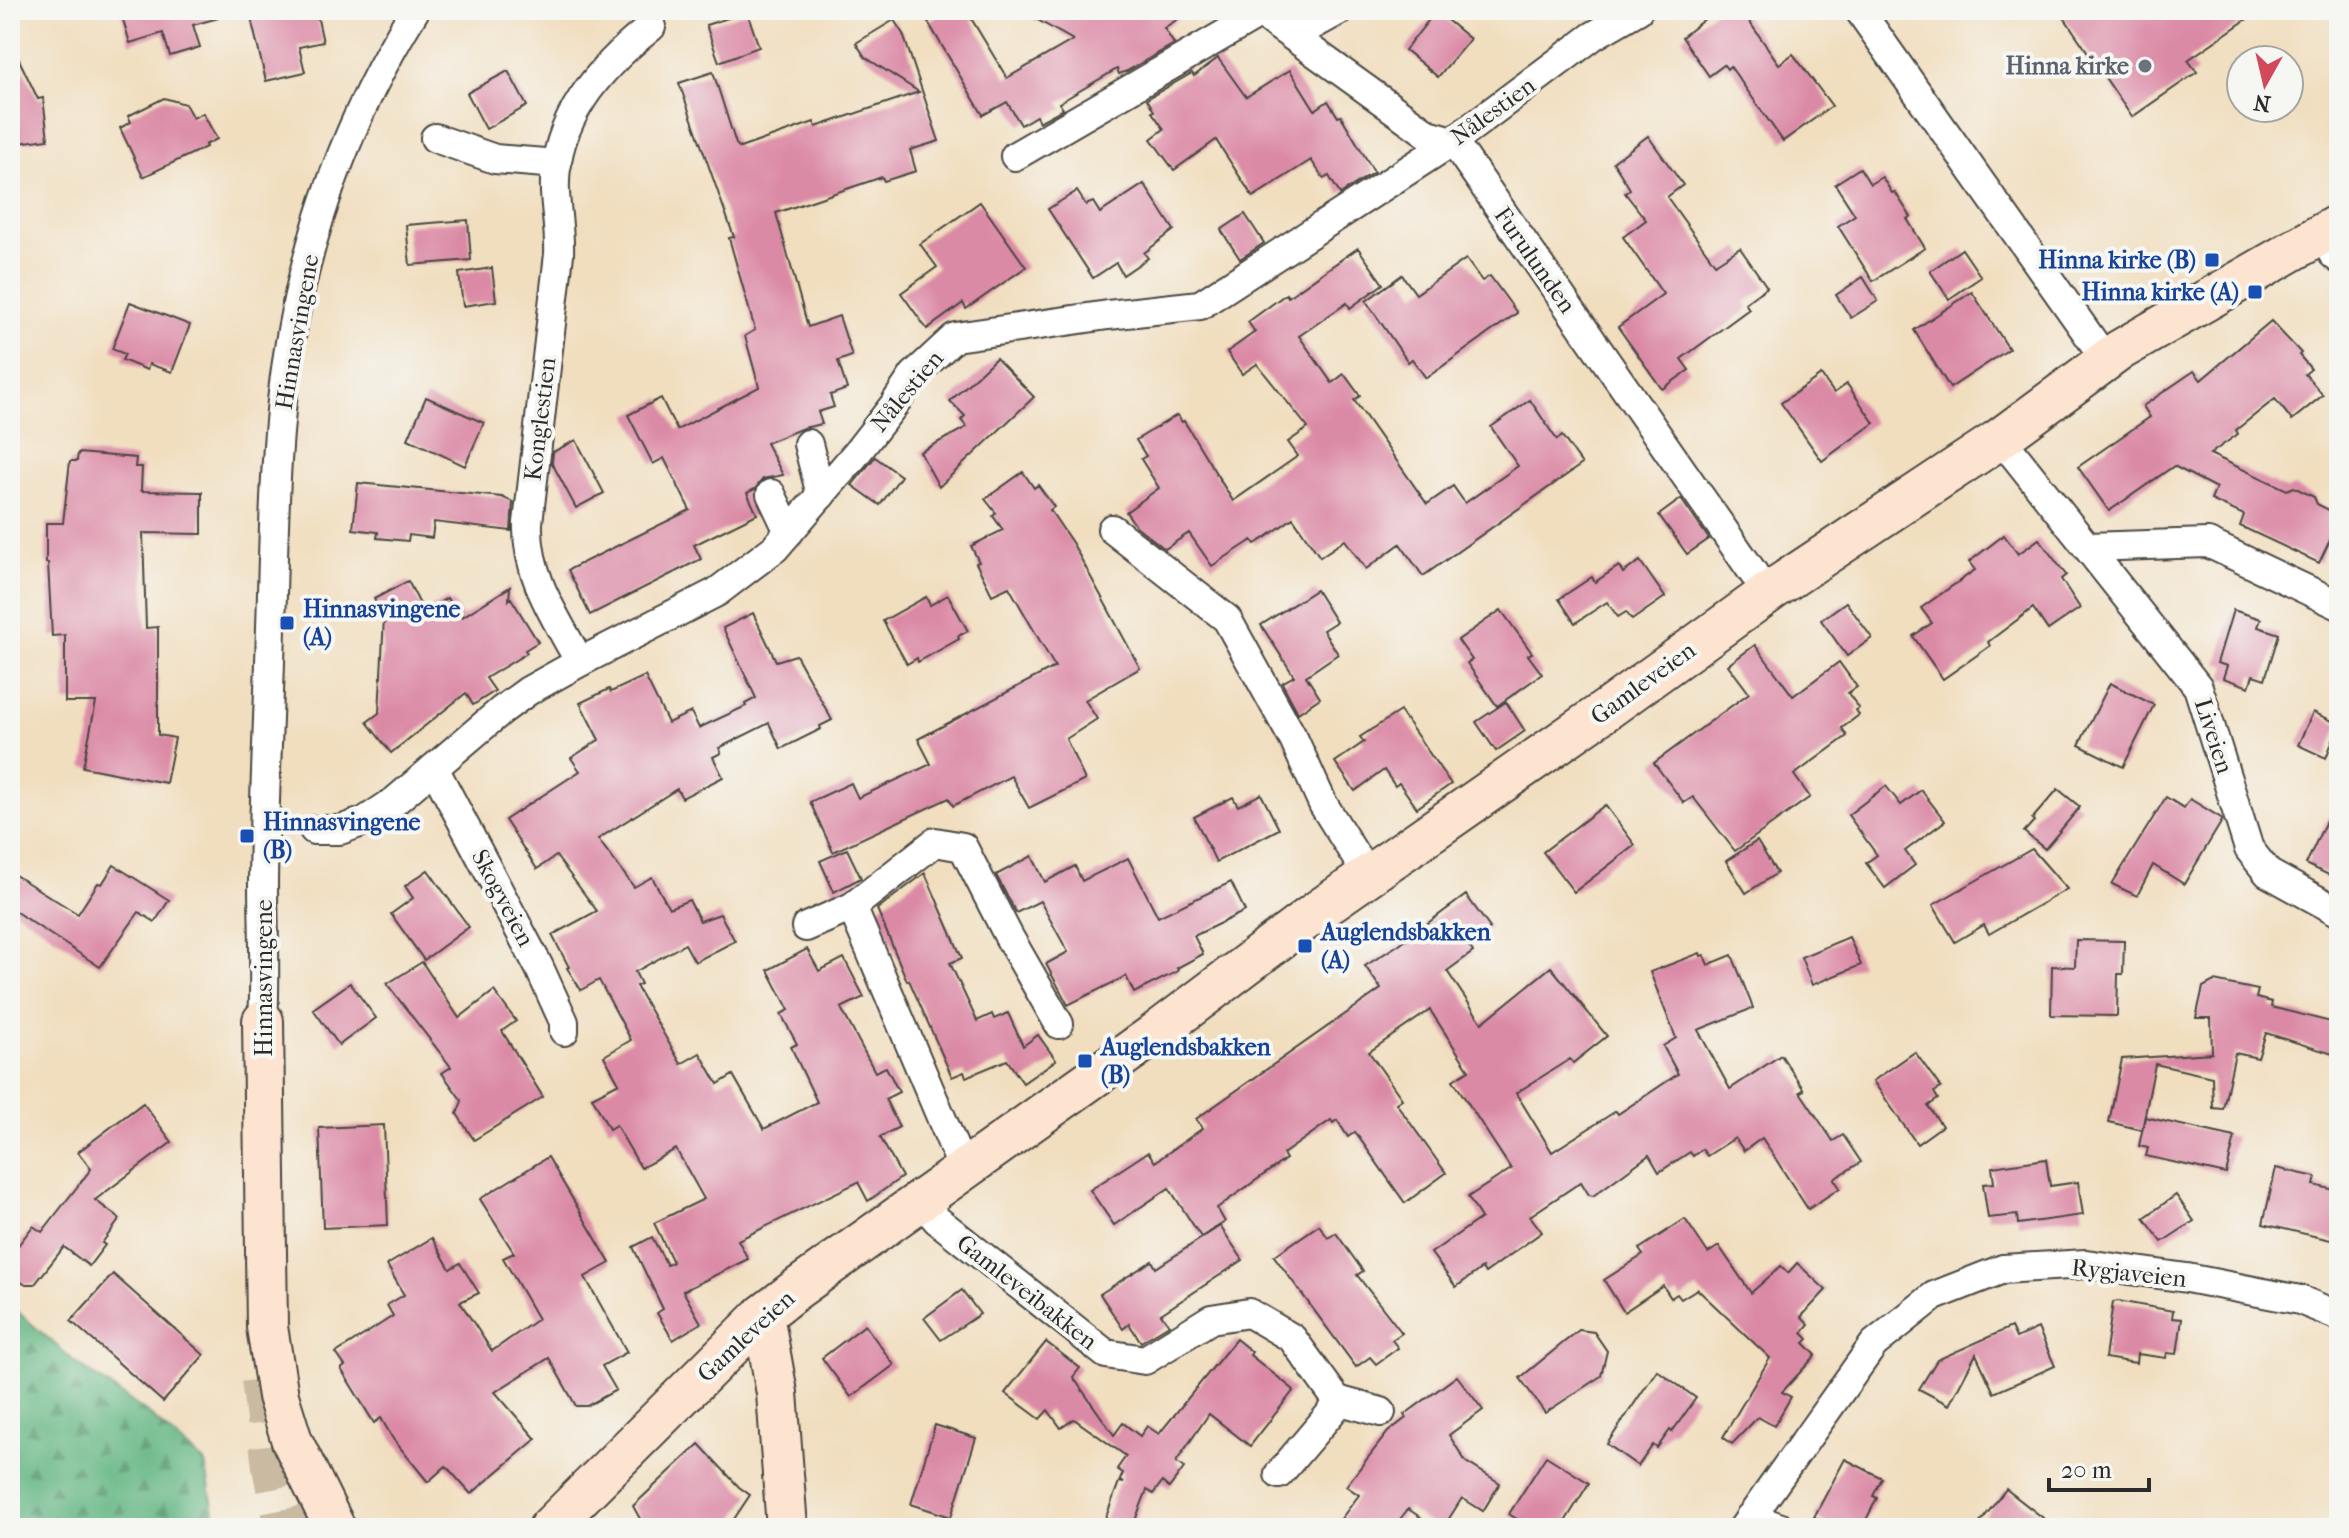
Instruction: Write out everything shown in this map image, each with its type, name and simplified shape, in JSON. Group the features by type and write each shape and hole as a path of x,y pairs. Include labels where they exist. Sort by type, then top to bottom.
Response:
{"street":[{"name":"Hinnasvingene","path":"335,1528 292,1441 278,1396 267,1327 263,882 279,440 288,355 304,270 331,182 358,113 415,10"},
{"name":"Konglestien","path":"580,662 547,603 527,547 559,254 560,226 555,193 557,164 571,116 589,87 619,52 651,27 645,10"},
{"path":"1293,36 1340,10"},
{"name":"Nålestien","path":"314,830 340,830 365,821 395,801 502,710 580,662 717,592 775,548 894,405 914,375 955,337 1200,305 1453,141 1593,36 1638,10"},
{"path":"1859,10 2106,360"},
{"path":"1015,156 1258,12 1428,134 1453,141"},
{"path":"435,138 495,159 557,164"},
{"name":"Furulunden","path":"1453,141 1754,574"},
{"name":"Gamleveien","path":"549,1528 763,1315 1153,1035 1368,876 1775,588 1998,440 2106,360 2333,239"},
{"name":"Liveien","path":"1998,440 2014,455 2198,687 2249,849 2268,873 2339,912"},
{"path":"808,444 821,495"},
{"path":"771,494 789,532"},
{"path":"1112,529 1227,619 1295,742 1323,804 1368,876"},
{"path":"2088,547 2208,543 2339,605"},
{"name":"Skogveien","path":"434,768 539,967 564,1022 564,1031"},
{"path":"806,927 852,907 935,842 963,847 1059,1024"},
{"path":"852,907 963,1169"},
{"name":"Gamleveibakken","path":"921,1201 937,1220 1106,1354 1145,1360 1211,1319 1249,1313 1292,1338 1337,1400 1341,1401"},
{"name":"Rygjaveien","path":"1746,1523 1874,1344 1934,1296 2003,1269 2098,1265 2300,1300 2339,1316"},
{"path":"763,1315 777,1393 787,1528"},
{"path":"1279,1474 1341,1401 1381,1412"},
{"path":"1746,1523 1781,1528"}],"green space":[{"path":"10,1305 76,1363 150,1415 205,1463 217,1528 10,1528"}],"building":[{"path":"120,10 217,10 218,18 193,25 200,47 170,56 163,33 130,43"},
{"path":"249,10 316,10 323,42 299,47 305,72 266,81"},
{"path":"949,10 966,10 1007,78 1073,40 1020,10 1192,10 1164,28 1174,44 1127,71 1119,74 1117,69 1059,103 1063,109 1039,122 1036,116 1021,125 1007,102 983,115 928,22"},
{"path":"1716,10 1741,10 1779,64 1793,54 1832,106 1783,141 1730,66 1727,69 1724,65 1709,76 1682,37"},
{"name":"Hinna kirke","path":"2059,10 2260,10 2188,60 2197,72 2132,117"},
{"path":"1436,11 1470,39 1438,77 1405,50"},
{"path":"747,12 759,47 719,62 706,25"},
{"path":"894,20 903,34 939,141 910,150 916,171 884,181 882,177 776,213 808,327 839,316 852,356 838,361 847,389 830,395 834,407 818,412 822,424 766,443 783,475 763,479 747,493 757,514 694,545 701,559 590,615 568,570 690,510 664,458 653,464 628,415 661,398 677,430 759,387 745,336 755,330 729,238 734,237 679,83 713,72 736,144 740,148 814,122 816,127 919,92 865,57 856,43"},
{"path":"10,41 38,99 43,98 48,139 10,144"},
{"path":"1218,58 1246,97 1290,70 1315,110 1328,101 1338,117 1341,116 1374,172 1340,194 1329,176 1324,179 1311,160 1253,197 1216,140 1174,170 1151,139 1164,129 1147,99 1192,73 1194,76"},
{"path":"508,71 527,106 486,129 467,93"},
{"path":"164,98 185,104 193,118 203,113 217,139 143,177 120,128 131,122 128,116"},
{"path":"1648,136 1683,185 1667,197 1715,264 1740,248 1767,287 1745,303 1749,309 1681,359 1689,370 1662,389 1618,327 1663,294 1623,237 1646,220 1625,193 1630,189 1613,162"},
{"path":"1860,168 1870,184 1882,177 1892,193 1895,192 1925,248 1873,281 1838,226 1855,215 1835,184"},
{"path":"1144,184 1174,230 1144,253 1148,258 1123,275 1116,263 1093,278 1048,209 1077,191 1086,205 1093,202 1100,213"},
{"path":"980,202 1026,267 966,309 963,303 927,329 901,293 937,267 920,244"},
{"path":"1245,214 1264,243 1240,259 1221,230"},
{"path":"468,220 471,260 410,265 406,225"},
{"path":"1358,248 1383,284 1350,308 1347,303 1299,336 1332,383 1344,374 1360,396 1354,400 1427,504 1453,486 1465,503 1518,466 1491,427 1530,400 1557,440 1562,436 1582,464 1423,576 1400,544 1366,569 1345,540 1320,557 1293,518 1255,544 1252,540 1212,566 1189,533 1165,549 1136,526 1126,512 1159,488 1141,459 1146,456 1136,440 1177,415 1184,421 1233,501 1298,456 1288,442 1308,428 1257,364 1242,374 1227,352 1255,332 1248,322"},
{"path":"1962,249 1981,277 1949,299 1930,271"},
{"path":"1466,259 1482,281 1490,276 1517,313 1426,378 1412,359 1408,362 1366,301 1402,275 1416,294"},
{"path":"492,268 496,301 463,306 459,273"},
{"path":"1863,277 1878,301 1851,318 1836,295"},
{"path":"1972,292 2009,349 1950,388 1914,330"},
{"path":"130,302 190,325 172,372 149,364 147,370 122,360 125,354 112,349"},
{"path":"2271,321 2301,353 2299,355 2311,369 2305,374 2323,395 2292,420 2275,399 2236,430 2238,434 2210,454 2287,490 2294,487 2339,515 2319,563 2240,526 2244,515 2211,500 2216,488 2174,466 2109,511 2078,467 2150,417 2143,406 2194,371 2201,380"},
{"path":"996,358 1034,397 939,487 920,452 967,427 961,420 965,416 950,401"},
{"path":"1821,375 1834,393 1847,384 1874,423 1822,461 1781,403"},
{"path":"426,397 484,423 465,466 408,439"},
{"path":"576,440 604,493 576,508 552,463 553,452"},
{"path":"78,453 136,458 135,467 142,467 141,491 202,492 202,534 143,533 146,628 158,627 158,735 175,738 166,783 83,767 96,702 65,702 65,635 52,636 46,523 63,523 70,461 77,461"},
{"path":"875,457 901,476 880,505 852,485"},
{"path":"1023,472 1034,488 1038,485 1054,507 1050,510 1073,544 1140,668 1085,700 1097,719 1066,739 1085,780 1029,808 1011,776 953,806 949,798 833,852 810,802 851,783 858,798 931,764 918,739 1055,667 1009,587 992,595 971,546 1003,530 993,516 996,513 985,499"},
{"path":"358,483 502,497 513,502 511,531 434,522 432,538 409,535 408,541 377,538 378,532 353,529"},
{"path":"1681,499 1709,539 1687,554 1659,515"},
{"path":"2004,535 2018,554 2039,539 2066,575 2061,579 2080,608 2048,630 2033,608 1988,642 1990,646 1943,679 1913,636 1932,623 1921,608 1975,570 1969,562"},
{"path":"1640,561 1665,597 1632,620 1626,612 1618,617 1607,602 1575,623 1559,599 1592,577 1595,582 1619,566 1623,573"},
{"path":"408,581 424,612 447,598 450,603 453,601 462,617 510,587 509,600 511,598 538,642 525,650 527,653 486,678 495,691 473,705 466,693 391,753 367,722 379,713 384,617 374,599"},
{"path":"1316,590 1336,622 1323,630 1338,654 1306,676 1320,698 1298,713 1282,683 1294,676 1261,625"},
{"path":"948,595 968,631 918,662 917,658 907,664 883,621 926,597 930,605"},
{"path":"1846,602 1872,638 1847,656 1821,620"},
{"path":"1501,610 1532,653 1528,655 1542,674 1497,706 1467,663 1472,660 1458,640"},
{"path":"2233,610 2261,619 2258,627 2279,634 2265,679 2253,675 2249,687 2223,678 2227,666 2217,663"},
{"path":"753,613 776,661 796,655 832,720 781,749 769,723 719,748 721,753 713,757 723,777 682,798 677,789 598,839 634,887 652,877 669,908 689,900 700,921 720,914 735,941 695,962 685,944 635,972 641,984 636,986 681,1064 700,1053 718,1084 733,1075 764,1129 817,1102 791,1047 797,1044 781,1014 789,1010 768,970 807,949 819,971 844,958 864,997 841,1008 875,1072 886,1067 899,1092 885,1099 899,1127 880,1137 902,1177 868,1201 858,1182 738,1240 748,1259 683,1291 701,1323 673,1340 657,1313 663,1309 633,1247 652,1237 667,1265 673,1262 654,1223 704,1199 676,1149 641,1168 616,1125 609,1129 592,1097 619,1083 604,1056 631,1040 599,980 581,990 552,935 597,911 556,856 537,869 505,820 580,771 571,758 599,740 580,703 645,676 668,723 691,712 699,728 746,706 756,698 723,628"},
{"path":"1755,645 1793,696 1839,662 1857,687 1848,693 1859,708 1856,710 1859,715 1842,728 1847,736 1794,775 1810,797 1735,851 1693,797 1684,803 1654,763 1749,693 1728,665"},
{"path":"2110,683 2154,705 2123,767 2079,745"},
{"path":"1506,702 1525,731 1496,751 1476,722"},
{"path":"1400,711 1451,784 1417,808 1399,783 1395,786 1384,770 1355,791 1335,762 1364,742 1360,737"},
{"path":"2313,712 2339,724 2326,758 2298,745"},
{"path":"1886,786 1901,805 1921,790 1945,821 1905,851 1915,865 1885,888 1866,863 1877,855 1848,815"},
{"path":"2058,789 2080,807 2045,849 2024,832"},
{"path":"2339,793 2339,880 2306,864"},
{"path":"1261,794 1279,829 1216,862 1194,817 1233,797 1238,806"},
{"path":"2166,797 2184,808 2190,799 2222,821 2184,884 2153,865 2137,896 2112,884"},
{"path":"1605,805 1635,845 1574,892 1543,852"},
{"path":"1757,841 1777,873 1746,893 1726,861"},
{"path":"847,849 861,878 834,892 820,861"},
{"path":"2032,849 2067,889 1989,934 1984,925 1955,942 1933,905"},
{"path":"1032,856 1045,882 1075,866 1082,881 1128,858 1158,917 1231,882 1245,911 1194,936 1203,954 1177,968 1178,971 1134,993 1126,976 1068,1005 1046,964 1068,952 1040,901 1016,913 996,875"},
{"path":"114,865 169,900 155,922 139,912 100,967 10,908 10,872 78,914"},
{"path":"428,870 469,927 424,960 391,914 413,898 405,886"},
{"path":"925,873 962,958 950,963 977,1021 992,1014 994,1019 1008,1013 1023,1046 1038,1035 1056,1060 1023,1083 1007,1060 966,1077 964,1072 952,1077 907,981 877,909"},
{"path":"1466,895 1490,928 1468,944 1473,952 1447,971 1482,1023 1551,967 1607,1036 1573,1063 1570,1059 1516,1093 1552,1152 1616,1111 1618,1114 1678,1074 1663,1046 1676,1038 1650,972 1700,953 1708,965 1732,955 1753,1008 1698,1030 1730,1089 1781,1055 1804,1090 1800,1092 1833,1141 1843,1135 1861,1162 1834,1179 1840,1188 1808,1209 1762,1138 1744,1151 1735,1138 1707,1156 1702,1149 1693,1156 1690,1152 1659,1172 1649,1155 1593,1196 1581,1182 1530,1216 1542,1232 1485,1273 1482,1268 1456,1287 1431,1253 1481,1218 1468,1197 1511,1169 1453,1080 1469,1070 1430,1010 1369,1052 1402,1099 1396,1103 1446,1173 1405,1203 1355,1132 1348,1137 1337,1120 1333,1123 1331,1120 1283,1154 1286,1159 1217,1208 1225,1222 1201,1237 1169,1188 1114,1225 1090,1190 1148,1152 1155,1162 1203,1128 1196,1119 1381,989 1365,966"},
{"path":"1849,937 1861,965 1812,985 1801,957"},
{"path":"2076,940 2124,941 2123,974 2118,974 2117,1016 2051,1015 2052,966 2075,967"},
{"path":"422,962 459,1018 494,991 516,1021 502,1031 543,1097 474,1140 457,1114 462,1101 442,1073 451,1067 387,984"},
{"path":"2214,981 2258,990 2256,998 2272,1002 2271,1007 2339,1024 2339,1056 2266,1033 2258,1058 2235,1053 2223,1109 2213,1108 2212,1077 2155,1064 2142,1130 2109,1122 2122,1059 2212,1053 2211,1018 2196,1018 2203,987"},
{"path":"350,983 376,1018 339,1045 313,1009"},
{"path":"1915,1052 1941,1088 1934,1092 1938,1099 1928,1106 1942,1126 1917,1144 1873,1081"},
{"path":"143,1103 172,1142 95,1200 120,1219 102,1243 105,1245 89,1266 64,1247 35,1284 24,1284 10,1273 10,1256 33,1226 42,1232 91,1169 78,1152"},
{"path":"2145,1117 2235,1137 2226,1174 2146,1156 2148,1148 2139,1146"},
{"path":"384,1125 388,1225 323,1228 319,1128"},
{"path":"548,1157 610,1263 585,1277 627,1352 602,1366 616,1390 587,1406 576,1406 549,1358 495,1392 536,1439 471,1494 446,1466 428,1482 393,1439 381,1418 374,1423 341,1369 345,1366 336,1353 393,1316 387,1305 404,1295 387,1265 432,1238 450,1269 460,1263 479,1293 460,1302 492,1351 538,1319 503,1258 514,1253 480,1199"},
{"path":"2046,1159 2050,1186 2078,1182 2083,1215 2018,1224 2017,1215 1988,1218 1983,1184 1994,1183 1992,1167"},
{"path":"2276,1168 2316,1177 2314,1185 2339,1191 2339,1242 2263,1224"},
{"path":"2176,1195 2194,1221 2162,1242 2144,1218"},
{"path":"1685,1219 1708,1253 1719,1246 1751,1293 1781,1266 1788,1273 1797,1263 1826,1290 1801,1317 1809,1325 1802,1333 1808,1339 1804,1343 1816,1355 1782,1392 1791,1397 1774,1426 1758,1417 1732,1444 1723,1437 1770,1358 1697,1289 1681,1299 1677,1294 1671,1298 1663,1286 1624,1312 1604,1280 1643,1255 1639,1249"},
{"path":"1319,1225 1328,1238 1336,1233 1363,1271 1357,1275 1402,1333 1392,1340 1398,1348 1376,1364 1370,1357 1356,1367 1274,1256"},
{"path":"1220,1226 1243,1260 1161,1314 1169,1325 1141,1342 1129,1324 1123,1329 1100,1294 1152,1261 1156,1268"},
{"path":"113,1274 204,1355 163,1402 71,1321"},
{"path":"962,1290 980,1314 941,1340 924,1318"},
{"path":"2113,1302 2173,1311 2172,1318 2182,1319 2177,1354 2167,1353 2166,1358 2137,1354 2136,1363 2105,1358"},
{"path":"865,1325 894,1365 851,1397 822,1358"},
{"path":"2011,1327 2016,1338 2038,1328 2055,1366 1994,1393 1976,1354 1949,1405 1919,1389 1937,1360"},
{"path":"1579,1330 1594,1332 1607,1351 1601,1376 1545,1413 1520,1378"},
{"path":"1236,1339 1252,1352 1250,1355 1294,1390 1250,1446 1209,1414 1176,1462 1184,1468 1169,1488 1162,1482 1153,1494 1147,1490 1132,1528 1102,1528 1119,1482 1124,1483 1120,1480 1123,1473 1117,1469 1126,1456 1074,1419 1061,1428 1048,1410 1040,1419 1005,1393 1046,1342 1080,1368 1073,1377 1114,1435 1123,1423 1140,1436 1147,1426 1159,1434"},
{"path":"1657,1370 1696,1398 1672,1432 1670,1430 1657,1448 1653,1445 1638,1466 1607,1444"},
{"path":"1457,1376 1483,1410 1449,1435 1466,1462 1500,1483 1483,1511 1462,1498 1443,1528 1437,1528 1408,1509 1393,1528 1334,1528 1359,1495 1346,1486 1388,1432 1406,1418 1404,1415"},
{"path":"935,1425 976,1438 951,1517 911,1504"},
{"path":"699,1444 750,1495 728,1528 645,1528 633,1506"},
{"path":"1546,1456 1589,1483 1561,1528 1531,1528 1509,1514"},
{"path":"1845,1459 1882,1478 1873,1496 1877,1498 1862,1528 1835,1528 1814,1517"},
{"path":"2006,1489 2056,1528 1976,1528"}],"tunnel":[{"path":"263,1379 274,1466 286,1528"}],"place":[{"name":"Hinna kirke","path":"2145,66"},
{"name":"Hinna kirke (B)","path":"2212,260"},
{"name":"Hinna kirke (A)","path":"2255,292"},
{"name":"Hinnasvingene (A)","path":"287,623"},
{"name":"Hinnasvingene (B)","path":"247,836"},
{"name":"Auglendsbakken (A)","path":"1305,946"},
{"name":"Auglendsbakken (B)","path":"1085,1061"}]}
